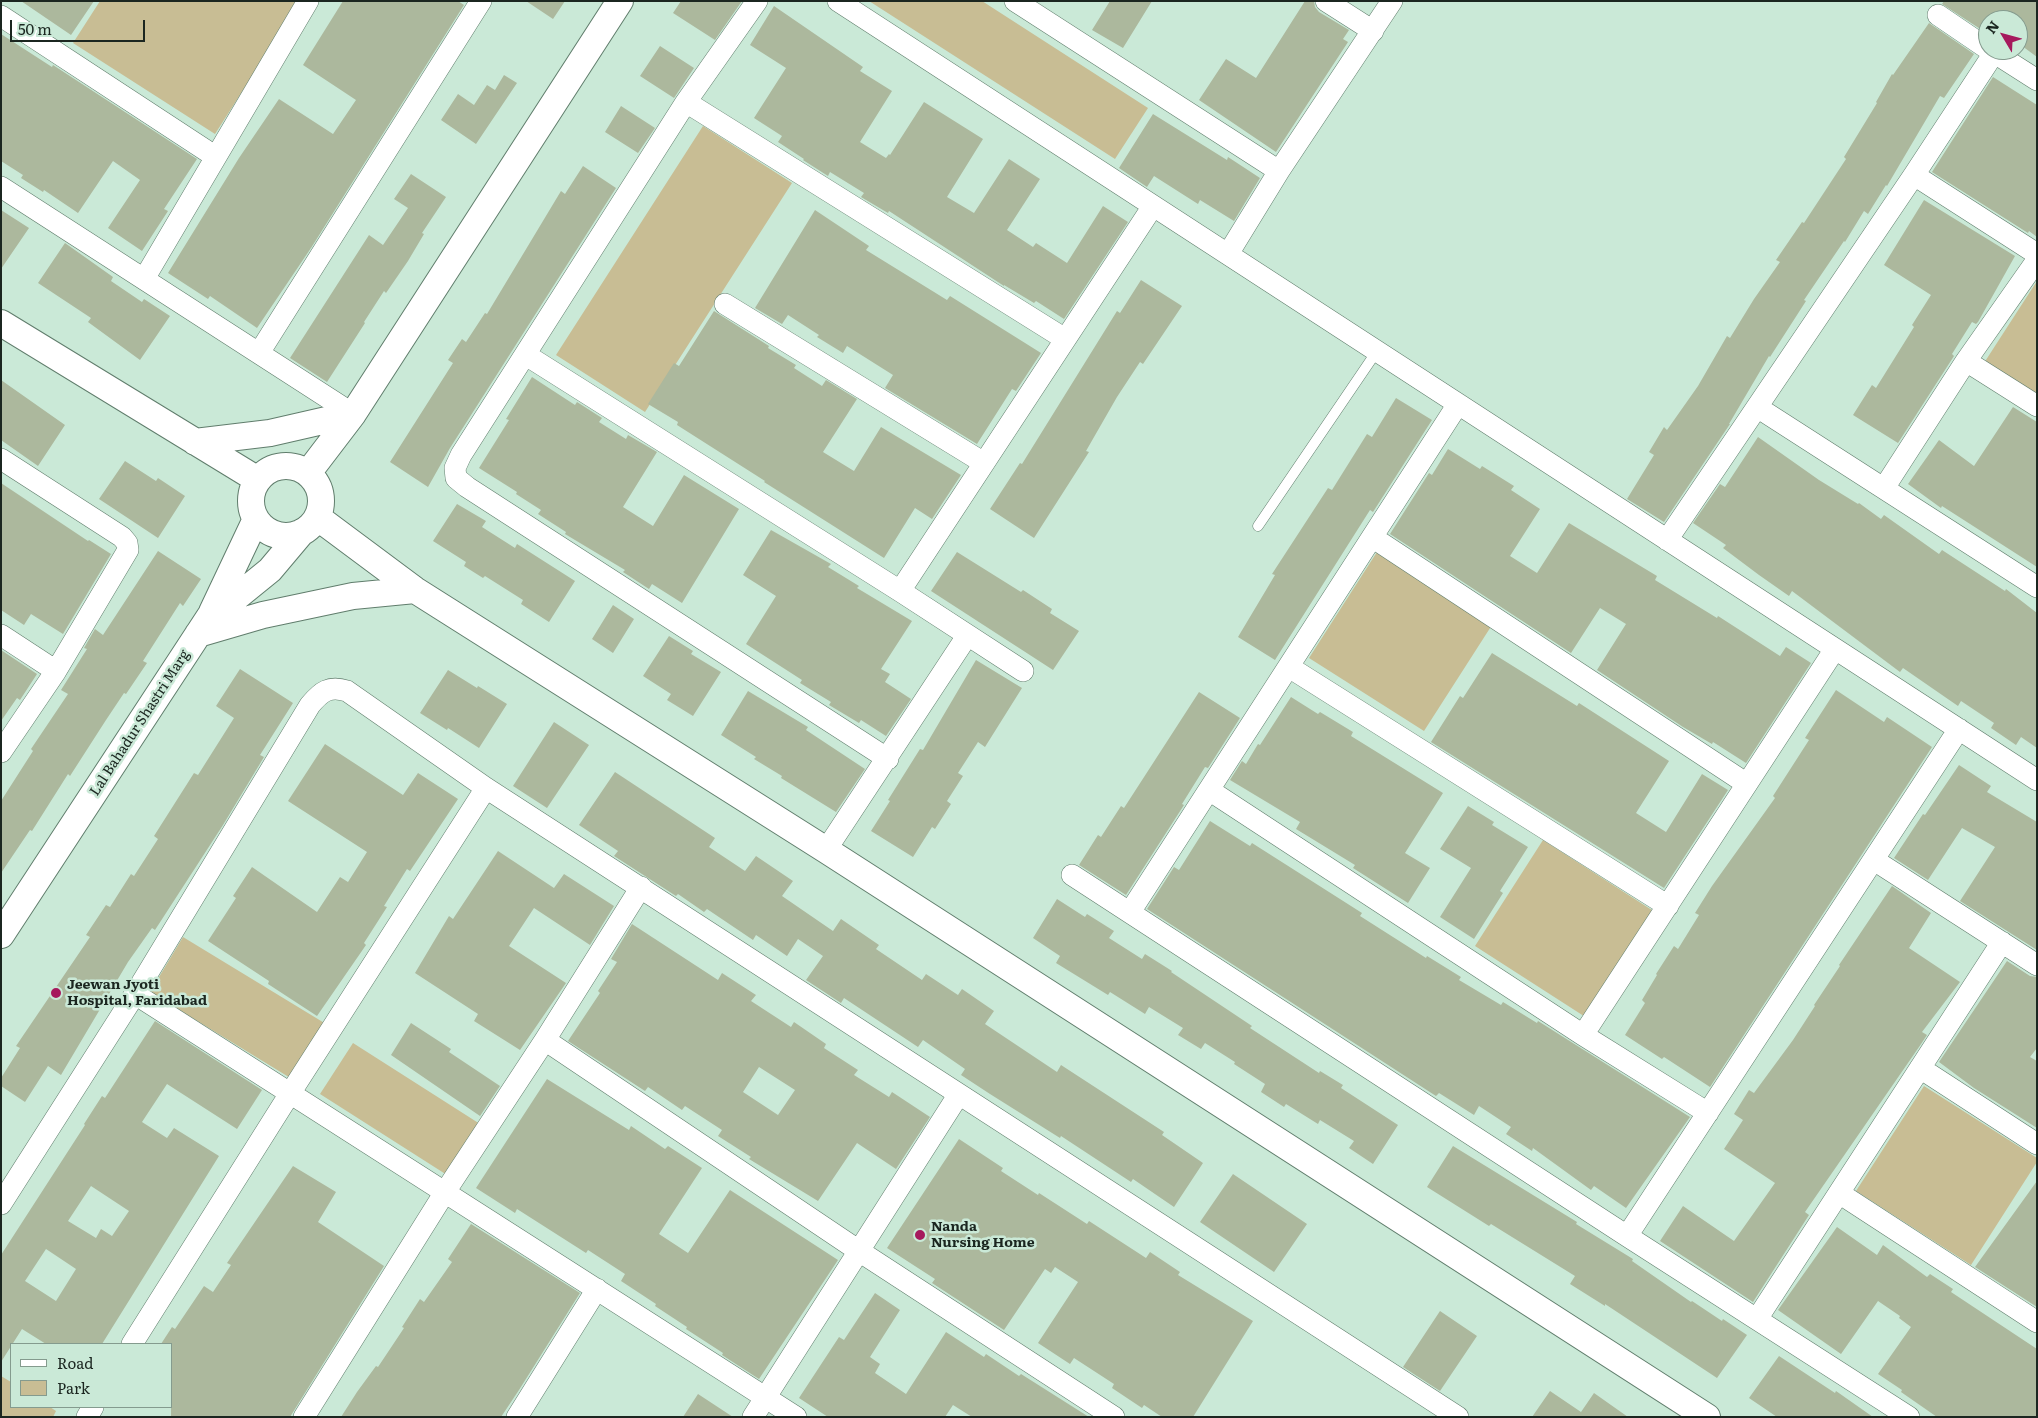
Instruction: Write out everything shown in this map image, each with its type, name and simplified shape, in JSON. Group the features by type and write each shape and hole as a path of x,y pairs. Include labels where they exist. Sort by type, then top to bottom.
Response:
{"street":[{"path":"144,279 308,1"},
{"path":"259,353 481,1"},
{"path":"308,473 353,414 620,1"},
{"path":"757,1 686,102 461,456 455,468 456,478 467,487 888,758"},
{"path":"838,1 2037,780"},
{"path":"1015,1 1279,171"},
{"path":"1326,1 1373,30"},
{"path":"1228,254 1279,171 1392,1"},
{"path":"1938,15 1978,41"},
{"path":"1,16 216,157"},
{"path":"1667,540 1914,174 1985,60"},
{"path":"2006,60 2037,80"},
{"path":"686,102 1066,339"},
{"path":"1914,174 2037,254"},
{"path":"1,187 353,414"},
{"path":"900,591 1154,206"},
{"path":"1884,488 1966,361 2037,260"},
{"path":"725,304 984,463"},
{"path":"1,323 258,480"},
{"path":"526,355 900,591 1023,672"},
{"path":"1966,361 2037,406"},
{"path":"1130,912 1458,404"},
{"path":"1757,407 2037,587"},
{"path":"195,442 270,433 353,414"},
{"path":"1,459 122,537 127,543 128,550 124,560 56,670 1,752"},
{"path":"276,467 298,468 308,473 316,482 321,506 310,525 281,536 271,533 256,519 252,510 251,499 253,489 258,480 266,472 276,467"},
{"path":"205,623 256,519"},
{"path":"310,525 826,850 1707,1417"},
{"name":"Lal Bahadur Shastri Marg","path":"1,934 205,623 270,570 310,525"},
{"path":"1372,537 1747,784"},
{"path":"205,623 263,615 336,599 415,590"},
{"path":"1,635 56,670"},
{"path":"826,850 967,636"},
{"path":"1583,1035 1835,649"},
{"path":"1289,666 1668,906"},
{"path":"1,1204 135,994 310,705 319,694 328,688 337,688 347,691 486,788 1458,1417"},
{"path":"1627,1236 1959,729"},
{"path":"133,1343 290,1093 486,788"},
{"path":"1209,790 1583,1035 1708,1113"},
{"path":"1874,860 2037,965"},
{"path":"1072,875 1627,1236 1910,1417"},
{"path":"304,1417 445,1192 545,1040 641,887"},
{"path":"1757,1319 2002,942"},
{"path":"135,994 796,1417"},
{"path":"545,1040 859,1251 1114,1417"},
{"path":"1920,1068 2037,1144"},
{"path":"753,1417 959,1094"},
{"path":"1839,1193 2037,1322"},
{"path":"517,1417 597,1289"}],"lane":[{"path":"1258,526 1377,351"}],"green space":[{"path":"100,1 300,1 215,134 73,43"},
{"path":"869,1 982,1 1148,108 1115,159"},
{"path":"703,126 792,183 645,412 556,355"},
{"path":"2037,281 2037,397 1984,363"},
{"path":"1377,552 1492,625 1424,731 1309,658"},
{"path":"1543,840 1658,914 1590,1020 1475,946"},
{"path":"183,937 326,1024 292,1079 150,992"},
{"path":"353,1043 480,1124 447,1175 320,1094"},
{"path":"1924,1086 2037,1158 2037,1162 1971,1265 1856,1191"},
{"path":"1,1376 10,1381 10,1408 52,1408 56,1411 53,1417 1,1417"}],"building":[{"path":"21,1 94,1 71,35"},
{"path":"343,1 458,1 464,5 311,248 257,328 210,296 208,299 168,273 239,158 279,99 333,134 356,100 303,65"},
{"path":"526,1 565,1 553,19"},
{"path":"681,1 742,1 715,40 673,13"},
{"path":"1110,1 1152,1 1123,48 1092,30"},
{"path":"1305,1 1314,1 1315,7 1319,12 1349,30 1343,39 1348,42 1276,152 1199,100 1226,59 1256,78"},
{"path":"1944,1 2037,1 2037,57 2028,50 2028,10 1978,10 1978,27 1942,4"},
{"path":"774,6 863,67 860,71 892,91 860,142 886,158 890,155 924,102 983,139 947,197 974,213 1009,159 1040,179 1007,230 1033,247 1036,243 1067,263 1103,206 1128,222 1064,319 1036,301 1034,303 1004,286 889,211 888,213 861,197 864,193 830,172 828,176 803,160 778,142 782,136 754,118 786,68 750,45"},
{"path":"1929,23 1974,54 1944,98 1940,96 1887,186 1868,214 1864,211 1845,242 1804,300 1806,301 1769,356 1730,424 1664,522 1627,499 1654,455 1649,452 1664,427 1667,430 1698,386 1727,336 1730,338 1780,262 1776,260 1802,222 1804,223 1846,159 1844,157 1877,103 1892,74"},
{"path":"1,34 52,67 53,65 197,159 164,209 168,211 142,251 108,228 140,180 113,161 78,213 44,190 43,192 21,178 23,175 1,161"},
{"path":"660,46 694,68 674,98 640,76"},
{"path":"504,75 517,83 476,144 441,120 458,94 474,105 487,85 495,90"},
{"path":"1993,77 2037,105 2037,237 1932,172"},
{"path":"621,106 655,128 638,153 605,132"},
{"path":"1153,114 1227,160 1228,157 1260,178 1234,221 1200,200 1198,204 1154,176 1147,187 1119,168"},
{"path":"583,166 616,188 450,448 428,487 390,462 453,363 448,360 462,339 466,342 485,313 487,314 561,191 565,194"},
{"path":"411,174 446,197 422,233 424,234 408,261 386,293 384,291 327,382 290,358 369,235 383,245 408,208 394,199"},
{"path":"1924,200 2015,256 1978,322 1976,324 1972,322 1952,354 1954,356 1898,443 1853,415 1872,385 1876,388 1914,327 1912,325 1931,295 1884,265"},
{"path":"1,210 29,228 1,269"},
{"path":"815,210 869,246 866,250 947,300 950,296 1041,353 1016,391 1012,389 977,444 885,388 893,375 847,346 843,353 817,337 819,335 788,315 782,324 755,308"},
{"path":"65,243 113,277 111,281 142,302 144,299 170,316 140,360 88,322 91,318 38,283"},
{"path":"1141,280 1182,306 1143,364 1140,362 1117,397 1086,451 1089,452 1034,538 990,509 1020,463 1022,464 1117,311 1120,313"},
{"path":"714,311 769,346 768,348 796,365 794,368 822,386 826,380 857,399 823,452 854,471 881,427 961,475 932,519 915,508 884,558 764,482 677,425 678,422 648,404 674,363 679,366"},
{"path":"532,377 575,405 577,402 602,418 599,422 626,439 628,435 657,452 623,507 653,526 684,475 739,509 682,603 652,584 649,589 623,572 625,570 565,534 566,532 538,514 541,510 479,468 509,420 506,419"},
{"path":"1,380 65,425 38,466 1,440"},
{"path":"1396,398 1432,420 1373,512 1370,510 1275,660 1238,637 1275,575 1272,574 1328,488 1332,490 1367,434 1372,437"},
{"path":"2013,407 2037,422 2037,567 1942,506 1941,508 1908,484 1939,440 1974,466"},
{"path":"1758,437 1819,480 1859,503 1881,519 1884,515 1939,554 1942,550 2005,591 2006,589 2037,613 2037,748 2021,737 2016,745 1991,728 1994,723 1961,701 1958,706 1903,668 1900,672 1792,591 1789,596 1759,575 1723,548 1726,545 1693,523 1720,484 1725,487"},
{"path":"1448,449 1480,469 1482,466 1514,486 1511,490 1540,509 1510,556 1537,573 1569,523 1657,576 1655,580 1717,618 1718,616 1780,656 1786,647 1811,663 1746,763 1713,742 1712,744 1683,727 1597,670 1626,624 1600,608 1571,653 1390,534 1429,473 1432,475"},
{"path":"125,461 156,481 158,478 185,496 158,538 99,499"},
{"path":"1,483 88,541 111,554 63,634 31,614 24,625 1,610"},
{"path":"457,504 486,521 482,527 515,548 517,544 575,581 549,622 521,604 523,600 485,576 483,578 464,566 466,562 433,541"},
{"path":"771,530 831,564 828,567 859,586 857,588 912,621 881,669 890,674 885,682 911,699 886,736 861,720 859,723 829,705 831,702 800,683 802,680 746,644 776,596 743,575"},
{"path":"158,551 201,579 183,606 180,603 143,661 147,663 126,694 124,693 70,776 68,774 32,831 30,830 1,873 1,801 33,751 31,749 68,694 61,690 87,649 84,648 95,629 103,635"},
{"path":"957,552 1021,592 1023,590 1052,609 1050,613 1079,631 1053,670 931,591"},
{"path":"613,605 634,619 613,653 592,639"},
{"path":"669,636 693,651 691,654 721,672 693,716 667,700 671,694 643,676"},
{"path":"1,650 37,674 20,700 17,698 1,721"},
{"path":"1492,653 1577,706 1579,703 1669,761 1636,813 1666,832 1702,774 1728,790 1664,888 1431,742 1460,696 1463,698"},
{"path":"976,660 1022,688 985,747 978,742 958,773 963,776 947,801 951,804 935,829 932,827 913,857 871,831 920,749 923,750"},
{"path":"240,669 293,703 260,755 264,757 223,825 155,930 152,928 128,962 61,1075 48,1066 25,1102 1,1086 1,1078 20,1048 16,1046 90,937 86,935 106,905 110,907 131,874 134,876 158,839 154,836 194,773 198,775 234,718 216,706"},
{"path":"448,670 507,704 479,748 420,713"},
{"path":"1836,690 1884,722 1887,717 1932,747 1710,1087 1664,1057 1662,1059 1625,1035 1645,1003 1642,1000 1656,974 1674,946 1678,949 1699,915 1695,913 1712,886 1775,798 1773,796 1809,740 1805,738"},
{"path":"748,691 808,727 806,730 865,769 836,812 781,778 782,776 754,759 756,757 721,735"},
{"path":"1199,692 1240,718 1208,768 1205,767 1182,804 1184,805 1126,895 1079,865 1098,835 1101,837 1121,806 1124,808"},
{"path":"1291,697 1318,714 1320,712 1353,732 1351,736 1443,793 1405,853 1430,868 1408,903 1353,868 1355,865 1296,829 1300,822 1230,780 1242,761 1246,764 1258,744 1260,745"},
{"path":"554,722 589,745 547,808 513,786"},
{"path":"325,744 403,795 418,773 458,799 410,871 407,869 384,906 387,907 364,943 366,945 317,1016 268,984 269,981 208,941 236,898 233,896 252,867 317,912 340,877 348,882 367,852 288,801"},
{"path":"1959,765 1991,786 1987,792 2037,822 2037,950 1960,901 1995,847 1962,828 1928,880 1894,858"},
{"path":"615,772 715,838 709,847 745,871 756,856 793,881 782,896 833,931 841,919 879,945 876,949 922,980 926,974 958,995 962,989 994,1011 985,1024 1057,1072 1061,1065 1164,1132 1162,1135 1203,1163 1174,1207 1133,1179 1131,1182 1061,1136 1060,1138 961,1075 965,1069 923,1040 918,1047 844,998 841,1003 806,980 823,956 798,939 787,956 756,935 753,940 707,909 704,912 678,894 676,896 614,856 618,851 579,825"},
{"path":"1468,806 1494,822 1492,825 1528,847 1500,891 1503,893 1474,939 1440,917 1471,868 1440,849"},
{"path":"1210,821 1250,846 1252,843 1362,913 1360,916 1426,958 1427,956 1461,977 1459,980 1501,1005 1503,1002 1537,1023 1538,1021 1690,1117 1626,1208 1594,1186 1591,1190 1533,1148 1532,1151 1506,1134 1511,1127 1479,1106 1474,1115 1439,1093 1436,1096 1147,909 1174,867 1179,870"},
{"path":"498,851 554,888 564,874 614,906 590,945 534,908 509,946 566,983 520,1050 474,1021 478,1014 415,973 449,916 453,919"},
{"path":"1892,886 1931,913 1909,948 1960,982 1922,1032 1927,1035 1805,1212 1809,1215 1753,1302 1660,1241 1683,1206 1734,1241 1775,1183 1724,1149 1743,1120 1734,1114 1749,1090 1754,1093 1793,1040 1839,965"},
{"path":"1057,899 1085,917 1087,914 1114,931 1109,938 1142,959 1145,954 1172,971 1252,1026 1250,1028 1319,1073 1320,1071 1343,1085 1341,1088 1398,1125 1373,1164 1349,1148 1354,1141 1320,1120 1318,1124 1286,1104 1284,1107 1261,1092 1265,1084 1234,1064 1235,1062 1205,1043 1201,1049 1178,1035 1183,1028 1149,1007 1145,1014 1110,992 1108,995 1056,963 1060,956 1033,938"},
{"path":"632,924 718,980 722,973 756,995 751,1001 791,1027 794,1022 826,1044 824,1048 858,1070 854,1075 889,1097 892,1092 930,1117 896,1169 857,1143 818,1201 749,1159 751,1157 718,1136 722,1130 685,1106 682,1110 648,1087 645,1091 568,1041 600,993 598,991 617,962 611,959","holes":["759,1067 795,1090 778,1115 743,1092"]},
{"path":"2007,961 2030,976 2037,977 2037,1048 2030,1057 2037,1061 2037,1128 1974,1088 1939,1062"},
{"path":"155,1021 262,1090 237,1129 167,1084 142,1122 167,1138 174,1128 219,1156 103,1343 44,1343 22,1329 13,1343 10,1343 10,1348 1,1362 1,1255 102,1096 105,1098","holes":["91,1186 129,1211 112,1236 101,1229 96,1238 68,1221","46,1249 76,1269 56,1301 25,1281"]},
{"path":"411,1023 451,1049 449,1052 500,1086 480,1116 391,1055"},
{"path":"547,1079 629,1130 631,1126 665,1149 668,1146 702,1168 659,1234 688,1253 730,1190 838,1260 759,1379 722,1355 723,1353 686,1329 687,1327 655,1306 656,1304 621,1281 625,1274 588,1250 586,1253 517,1209 515,1213 476,1188"},
{"path":"959,1139 1003,1168 1001,1171 1038,1195 1039,1193 1087,1224 1089,1221 1146,1258 1150,1252 1180,1272 1178,1275 1253,1321 1193,1417 1162,1417 1144,1405 1142,1408 1112,1388 1114,1384 1074,1358 1070,1364 1038,1343 1078,1282 1055,1267 1051,1273 1045,1269 1004,1330 932,1283 935,1279 887,1248"},
{"path":"1453,1146 1577,1222 1576,1224 1633,1259 1632,1261 1691,1302 1722,1321 1723,1319 1747,1335 1717,1378 1605,1304 1605,1306 1570,1284 1575,1276 1427,1187"},
{"path":"293,1166 336,1192 318,1222 384,1266 290,1417 171,1417 172,1343 162,1343 172,1327 175,1329 204,1286 213,1292 231,1265 227,1263"},
{"path":"1233,1174 1307,1224 1274,1272 1200,1222"},
{"path":"2037,1181 2037,1307 1975,1267"},
{"path":"471,1224 580,1293 501,1417 341,1417 376,1366 378,1367 404,1328 402,1327 420,1299 424,1302 452,1262 448,1259"},
{"path":"1837,1227 1877,1255 1883,1245 1927,1277 1930,1274 1953,1289 1951,1292 2037,1349 2037,1417 1937,1417 1901,1392 1902,1390 1878,1374 1911,1327 1899,1318 1900,1316 1878,1301 1841,1354 1778,1310"},
{"path":"875,1293 900,1310 870,1357 880,1364 875,1373 906,1394 946,1332 984,1357 986,1354 1019,1376 1021,1374 1089,1417 972,1417 953,1405 945,1417 828,1417 799,1398 839,1337 844,1340"},
{"path":"1440,1311 1477,1336 1440,1391 1403,1367"},
{"path":"1779,1356 1835,1393 1836,1391 1873,1417 1777,1417 1749,1398"},
{"path":"1550,1391 1581,1412 1594,1393 1628,1417 1532,1417"},
{"path":"698,1394 733,1417 683,1417"}],"place":[{"name":"Jeewan Jyoti Hospital, Faridabad","path":"56,993"},
{"name":"Nanda Nursing Home","path":"920,1235"}]}
